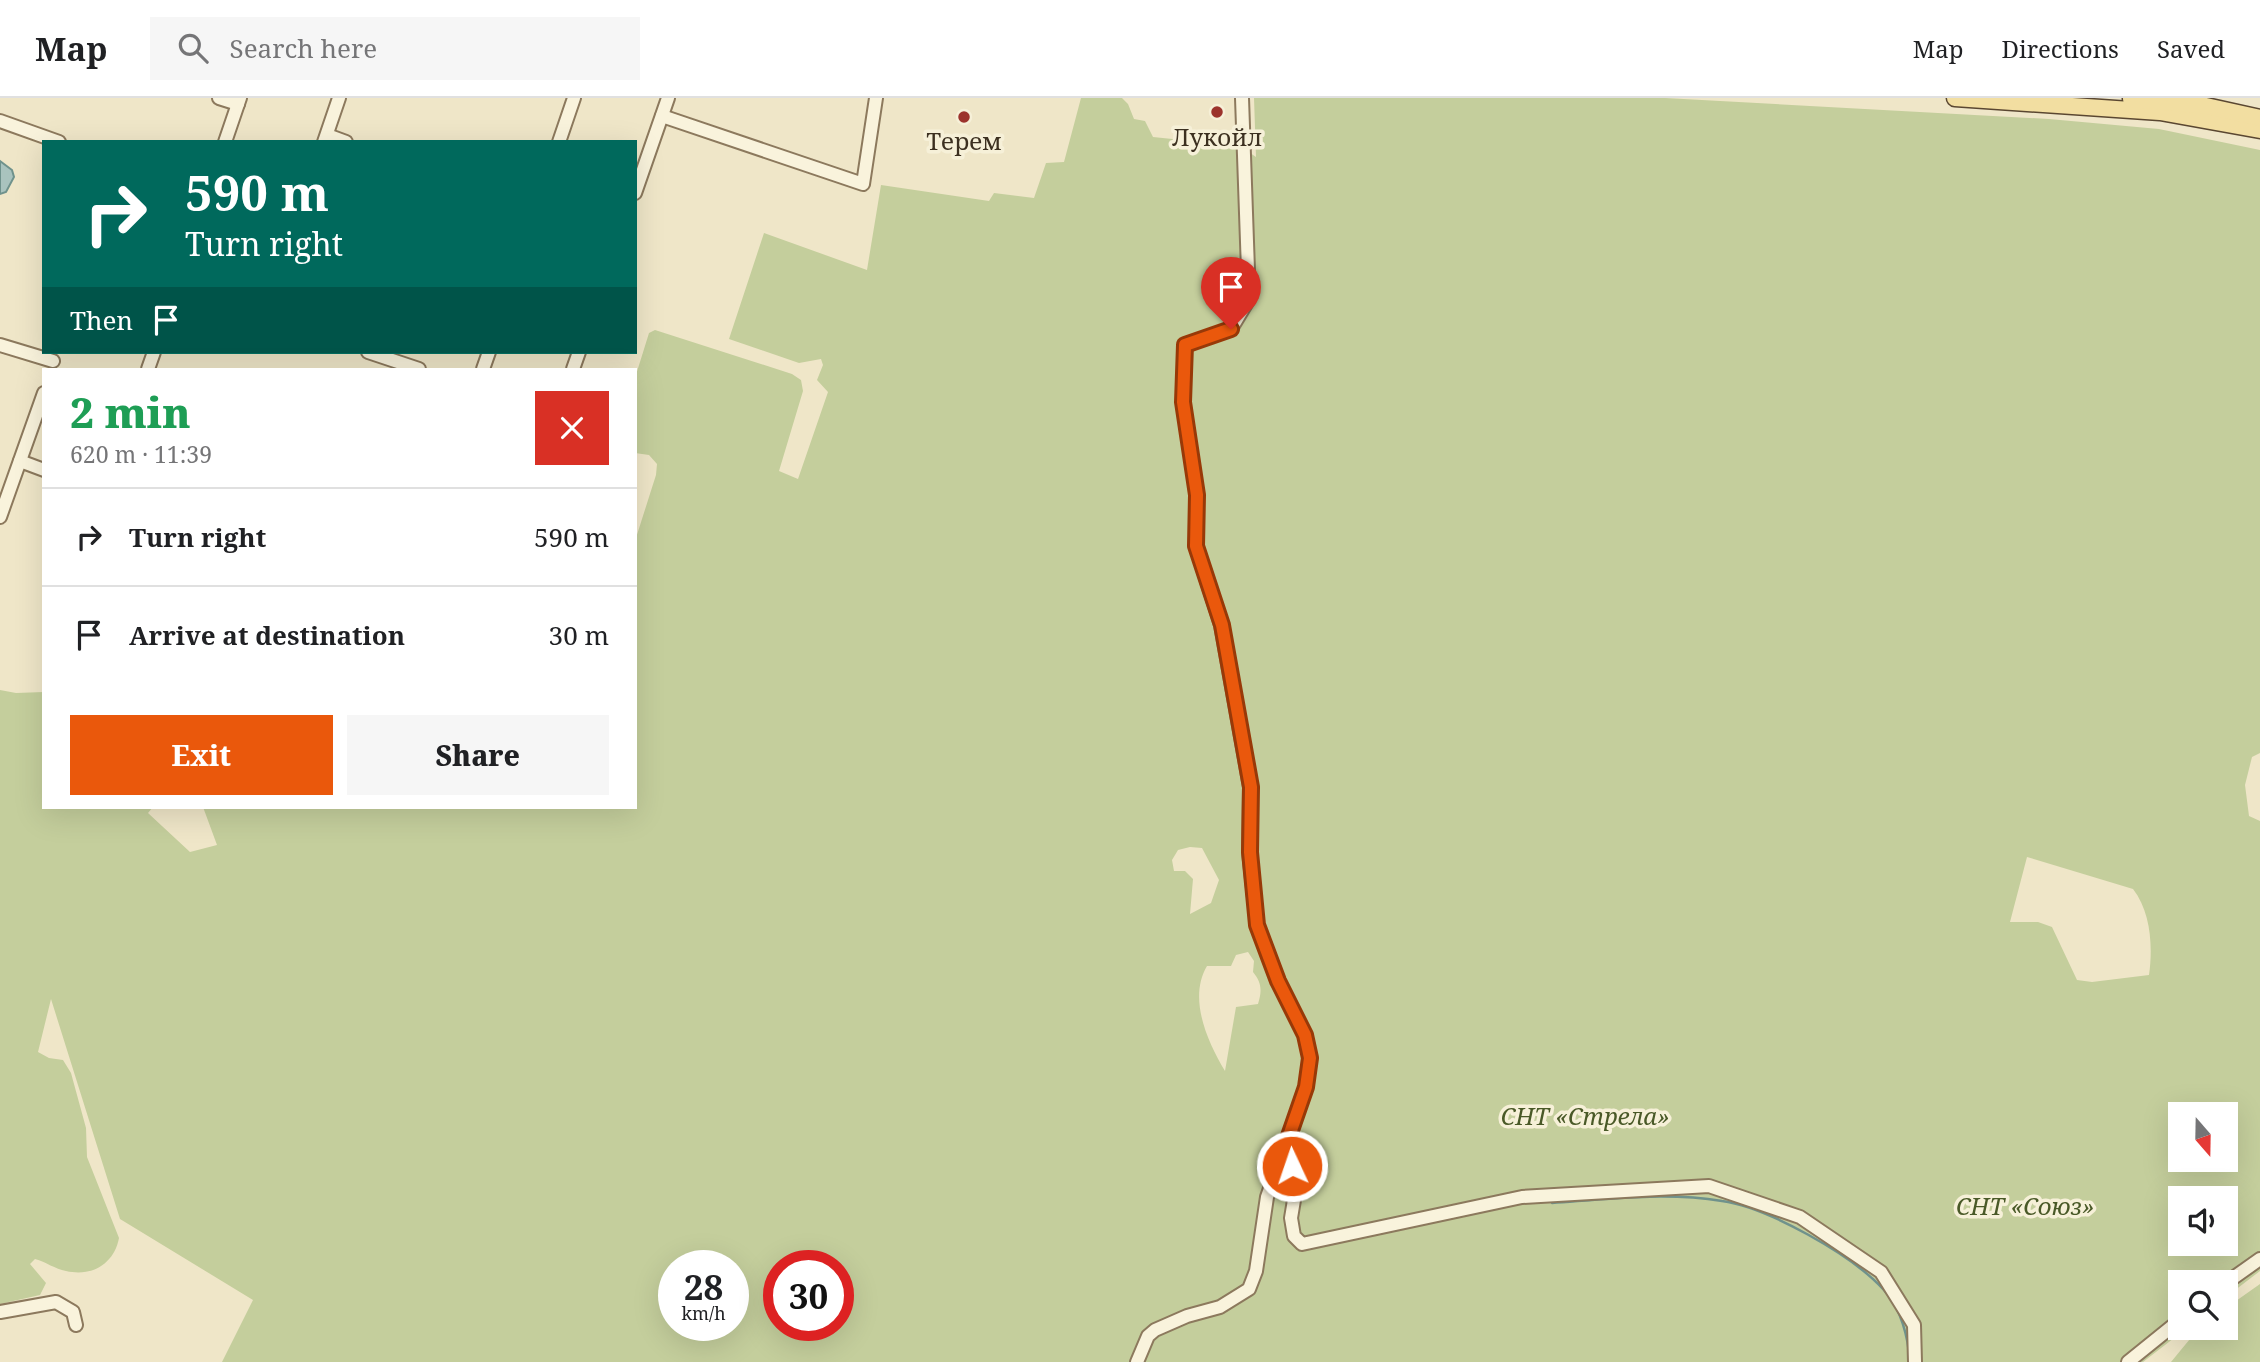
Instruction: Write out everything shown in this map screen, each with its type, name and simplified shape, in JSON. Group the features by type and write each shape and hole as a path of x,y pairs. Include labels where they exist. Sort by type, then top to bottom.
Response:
{"main road":[{"path":"1955,98 2160,112 2260,130"},
{"path":"2124,98 2206,106 2260,118"}],"street":[{"path":"219,98 239,101 226,140"},
{"path":"326,139 339,98"},
{"path":"560,140 574,98"},
{"path":"637,188 668,98"},
{"path":"662,116 863,184 876,98"},
{"path":"1137,1362 1148,1336 1155,1330 1186,1316 1220,1307 1249,1289 1256,1271 1267,1197 1306,1087 1310,1058 1305,1035 1278,981 1257,925 1250,852 1251,787 1222,625 1196,546 1197,495 1183,402 1185,345 1231,329 1249,299 1242,98"},
{"path":"0,121 53,140"},
{"path":"0,345 54,361"},
{"path":"374,354 416,368"},
{"path":"0,517 42,399"},
{"path":"20,461 42,469"},
{"path":"1289,1136 1295,1194 1291,1217 1294,1236 1302,1244 1522,1197 1625,1189 1709,1186 1800,1217 1881,1272 1914,1325 1915,1362"},
{"path":"2238,1275 2260,1259"},
{"path":"0,1312 56,1301 73,1312 76,1325"},
{"path":"2129,1362 2168,1330"}],"green space":[{"path":"1081,98 1122,98 1128,104 1134,119 1145,121 1153,137 1240,146 1256,157 1254,98 1665,98 2049,119 2159,129 2260,150 2260,753 2252,757 2245,785 2249,816 2260,821 2260,1271 2238,1288 2238,1270 2168,1270 2168,1340 2171,1340 2143,1362 222,1362 253,1300 120,1219 51,999 38,1052 49,1058 63,1060 71,1073 86,1128 87,1157 119,1238 107,1261 85,1272 58,1269 35,1259 30,1264 46,1283 40,1295 0,1304 0,690 16,693 42,692 42,809 151,809 148,813 190,852 217,845 204,809 637,809 637,535 657,464 649,455 637,453 637,372 649,333 655,330 792,374 801,380 803,391 779,471 798,479 828,392 817,380 823,365 821,359 799,363 729,339 764,233 867,270 881,185 989,201 994,193 1034,198 1046,163 1064,162","holes":["1202,848 1219,880 1211,903 1190,914 1193,879 1185,871 1174,871 1172,860 1178,850","2027,857 2133,889 2147,919 2151,953 2149,975 2092,982 2077,980 2052,927 2038,922 2010,922","1248,952 1254,961 1253,972 1261,991 1258,1004 1236,1007 1225,1071 1206,1033 1199,992 1207,966 1231,966 1236,955"]},
{"path":"2260,1284 2260,1362 2171,1362 2189,1340 2238,1340 2238,1300"}],"water":[{"path":"0,161 12,170 14,177 6,192 0,194"}],"waterway":[{"path":"1552,1203 1680,1197 1722,1201 1762,1212 1808,1234 1851,1262 1883,1289 1904,1326 1909,1352"}],"place":[{"name":"Лукойл","path":"1217,112"},
{"name":"Терем","path":"964,117"}],"route":[{"path":"1231,329 1185,345 1183,402 1197,495 1196,546 1222,625 1251,787 1250,852 1257,925 1278,981 1305,1035 1310,1058 1306,1087 1296,1109 1289,1136 1292,1166"}],"park label":[{"name":"СНТ «Стрела»","path":"1585,1117"},
{"name":"СНТ «Союз»","path":"2025,1207"}]}
